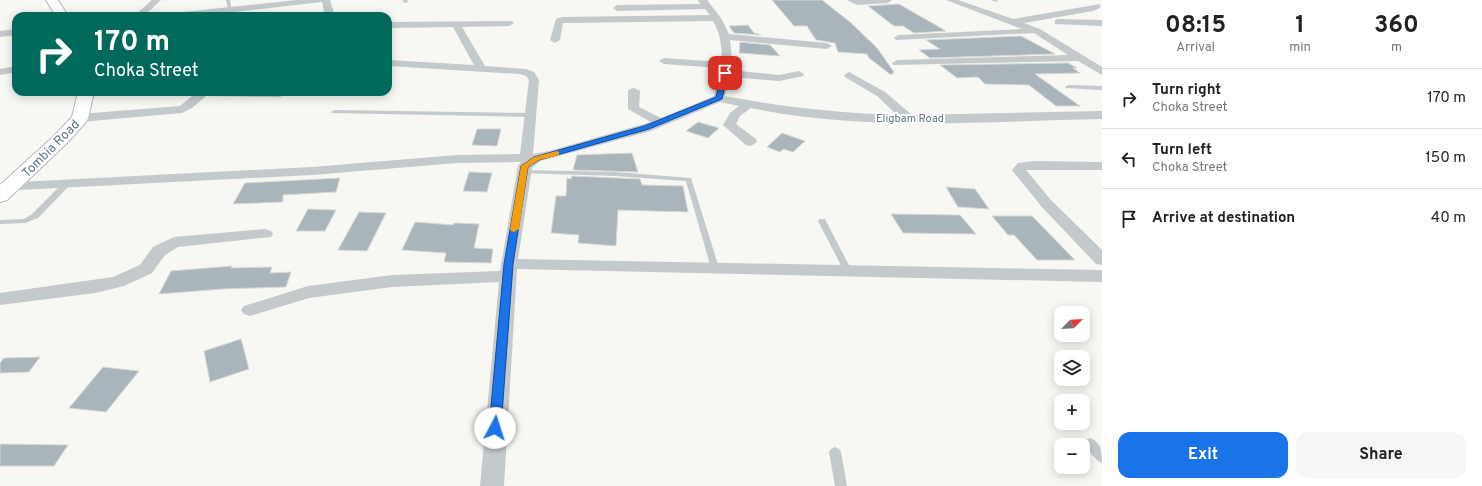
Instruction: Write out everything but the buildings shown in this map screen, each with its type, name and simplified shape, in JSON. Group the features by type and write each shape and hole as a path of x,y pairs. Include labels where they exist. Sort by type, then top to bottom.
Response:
{"main road":[{"path":"41,0 47,12"},
{"path":"52,0 60,12"},
{"name":"Tombia Road","path":"3,187 46,139 68,111 71,96"},
{"name":"Tombia Road","path":"3,187 61,139 80,118 85,96"}],"street":[{"path":"143,12 156,0"},
{"path":"211,12 276,3 321,0"},
{"path":"326,0 329,12"},
{"path":"851,0 857,2 888,0"},
{"path":"950,0 1037,31 1102,72"},
{"path":"1016,23 1096,7 1094,4 1081,0"},
{"path":"3,187 312,170 456,159 528,163 660,122 719,98 726,69 726,37 716,18 705,3 617,8"},
{"path":"555,40 559,21 562,20 716,18"},
{"path":"392,25 509,23"},
{"path":"1016,23 1102,23"},
{"path":"456,24 482,68"},
{"path":"900,38 1037,31"},
{"path":"0,34 12,32"},
{"path":"726,37 827,46"},
{"path":"897,63 1079,58"},
{"path":"664,61 779,78 799,74"},
{"path":"392,63 522,71 530,74 534,80 530,115 528,163 508,270 492,486"},
{"path":"0,72 12,70"},
{"path":"849,75 881,94 909,119"},
{"path":"634,91 634,109 660,122"},
{"path":"80,118 182,109 188,107 197,96"},
{"name":"Eligbam Road","path":"719,98 747,105 824,116 909,119 1102,115"},
{"path":"747,105 733,116 729,125 751,142"},
{"path":"1102,166 1034,165 1023,166 1019,170 1046,203 1102,260"},
{"path":"0,299 95,287 118,282 146,269 159,251 174,242 265,234"},
{"path":"250,310 308,292 392,281 508,270 715,268 1102,276"}],"lane":[{"path":"228,0 230,10"},
{"path":"1068,87 1102,88"},
{"path":"334,112 530,115"},
{"path":"528,163 615,174 690,179 715,268"},
{"path":"0,222 25,221 35,216 67,184"},
{"path":"822,221 848,271"},
{"path":"1090,443 1102,458"},
{"path":"835,452 841,486"}],"slow traffic":[{"path":"514,229 525,166 528,162 536,158 557,153"}],"route":[{"path":"495,428 509,264 525,166 528,162 536,158 647,128 719,98 725,73"}]}
